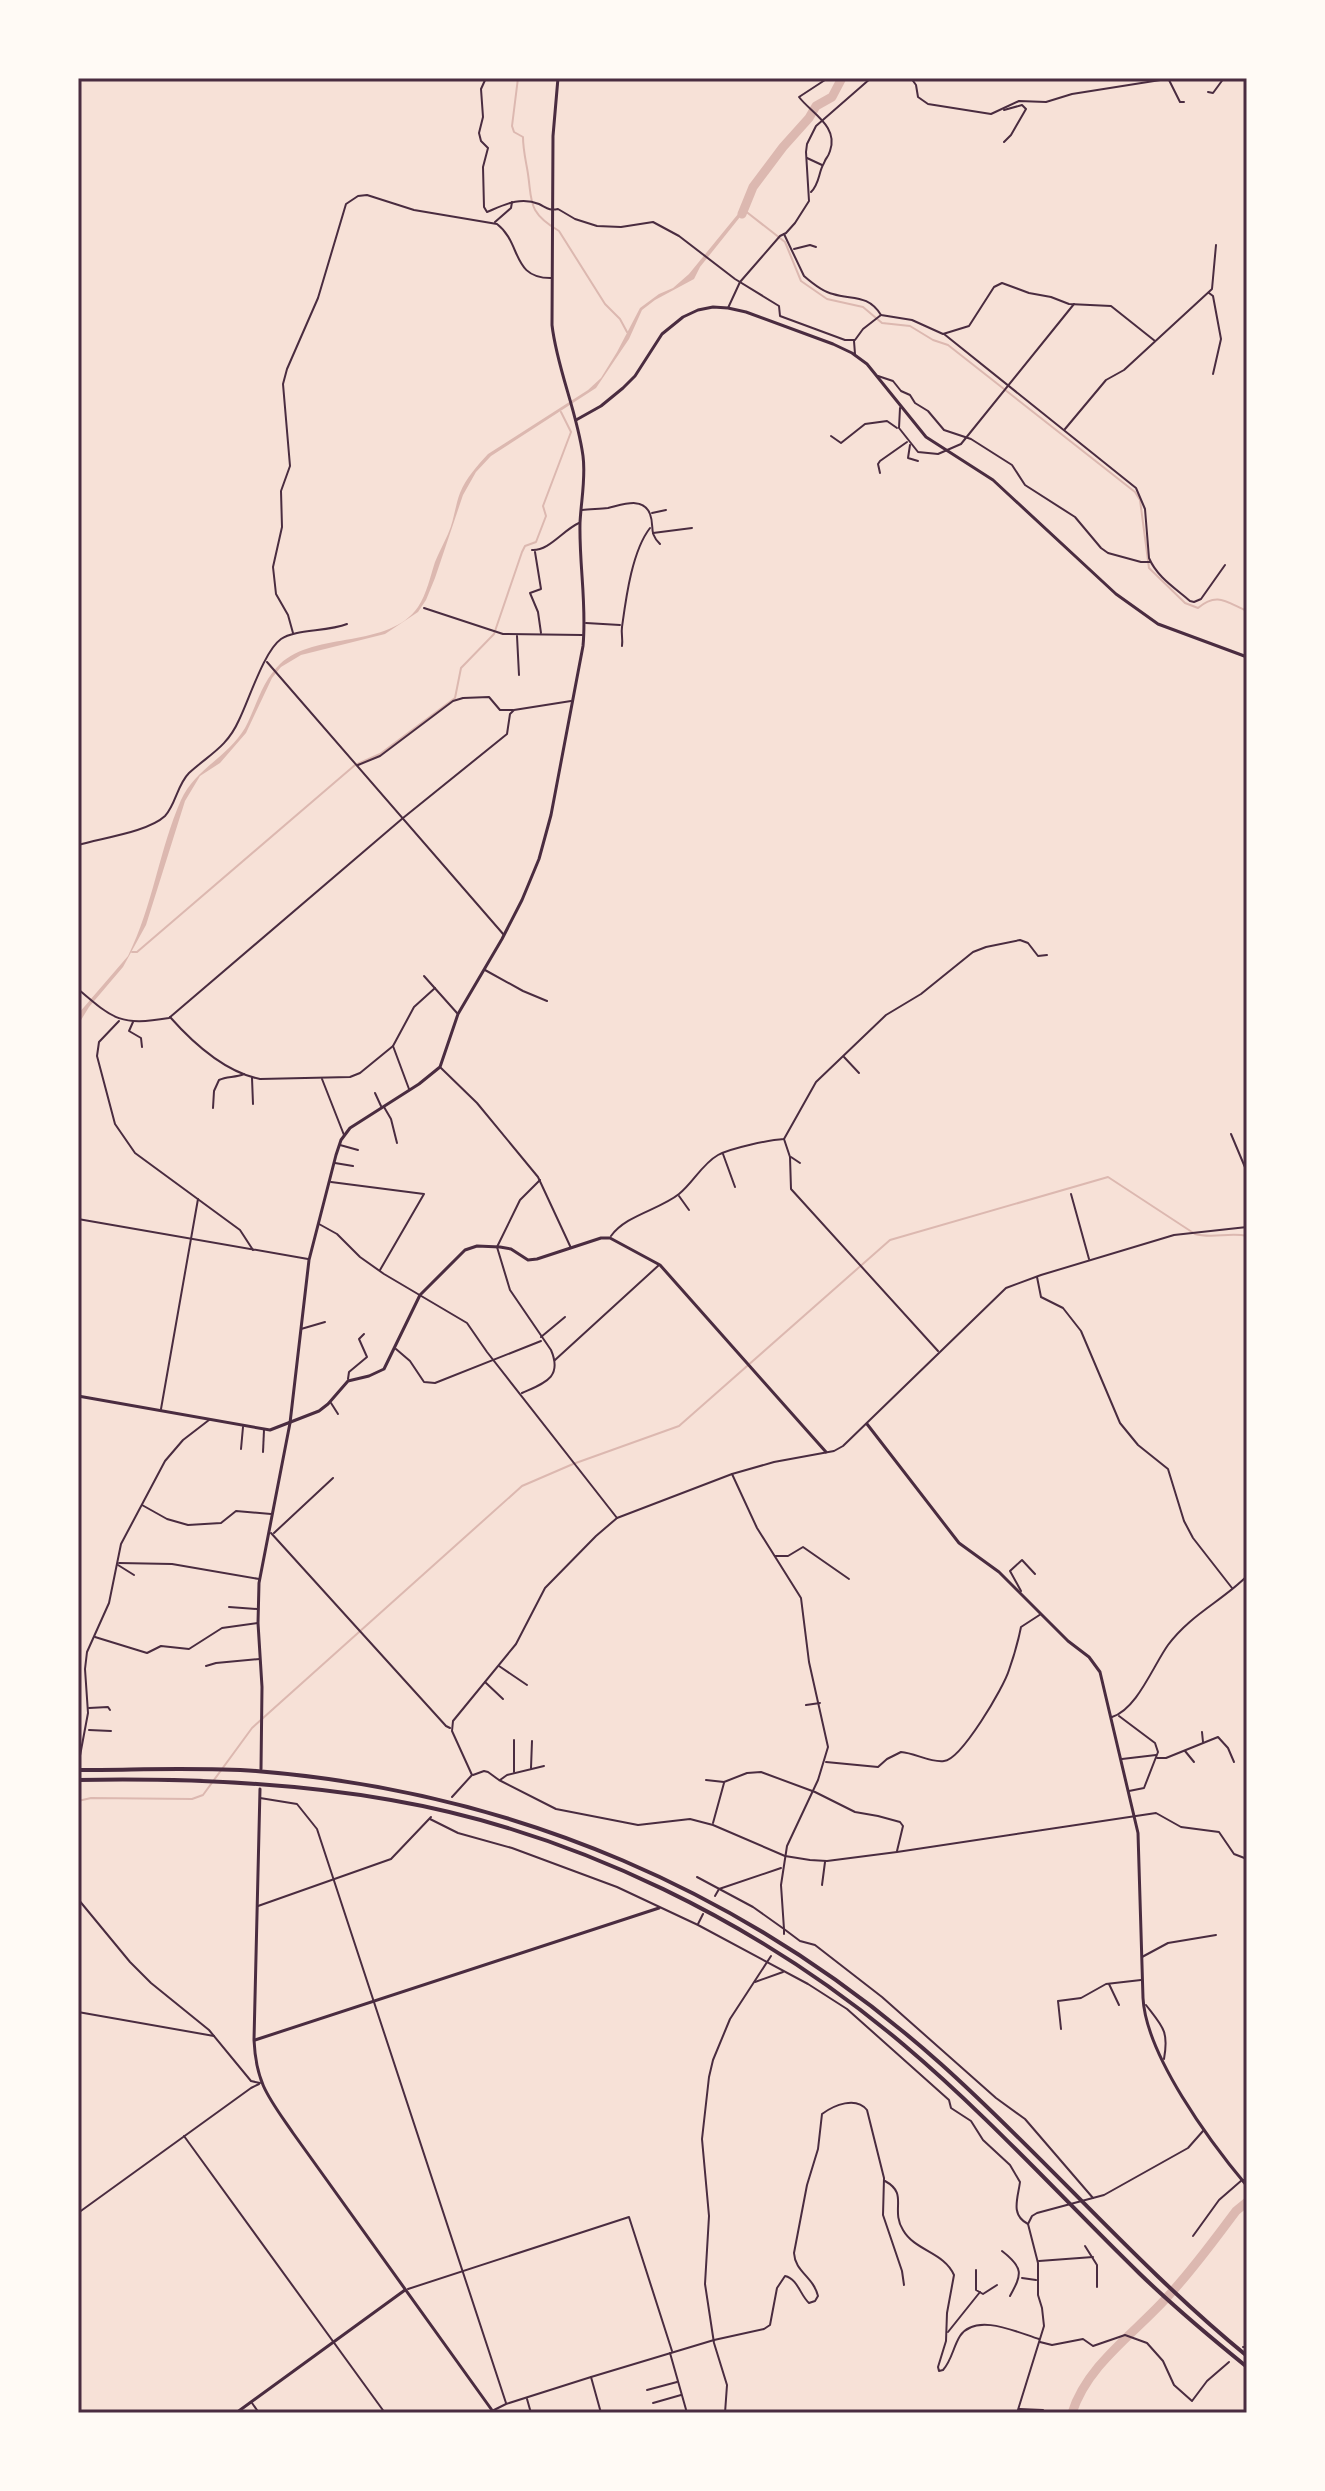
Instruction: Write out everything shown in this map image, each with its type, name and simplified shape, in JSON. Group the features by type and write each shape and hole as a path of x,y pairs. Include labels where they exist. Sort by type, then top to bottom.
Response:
{"highway":[{"path":"78,1770 253,1771 325,1778 431,1797 531,1825 621,1858 710,1901 800,1954 880,2012 942,2065 1181,2299 1246,2355"},
{"path":"78,1780 250,1783 330,1790 429,1808 528,1835 616,1869 704,1910 792,1962 873,2020 947,2083 1160,2293 1247,2367"}],"street":[{"path":"486,78 481,89 483,117 479,133 481,141 488,148 483,167 484,207 489,212 512,202 558,209 597,226 621,227 653,222 779,306 780,316 854,341 879,316"},
{"path":"261,1769 260,1579 290,1423 309,1260 339,1145 357,1122 440,1067 458,1014 504,935 539,859 551,815 584,635 586,623 580,523 584,464 552,325 553,136 558,78"},
{"path":"810,193 817,186 832,143 823,120 799,97 828,78"},
{"path":"728,308 740,282 809,201 806,157 810,135 871,78"},
{"path":"911,78 918,97 928,104 991,114 1022,105 1026,109 1004,142"},
{"path":"1003,110 1019,101 1046,102 1072,94 1170,78 1180,102 1184,102"},
{"path":"1208,92 1213,93 1224,78"},
{"path":"806,157 822,165"},
{"path":"293,633 288,615 276,594 273,573 282,527 281,491 290,466 283,384 325,275 342,209 349,200 367,195 414,210 494,223 505,231 528,273 539,278 553,277"},
{"path":"494,223 511,208 512,202"},
{"path":"784,234 804,276 831,294 860,298 876,308 879,316"},
{"path":"793,249 810,245 816,247"},
{"path":"1065,430 1106,380 1120,374 1212,289 1216,245"},
{"path":"943,334 969,326 994,287 1002,283 1075,304 1111,306 1155,341"},
{"path":"1208,292 1213,296 1221,339 1213,374"},
{"path":"900,407 899,428 918,452 938,454 961,444 1075,304"},
{"path":"576,420 601,406 623,388 635,376 662,334 698,310 728,308 833,344 855,355 878,376 926,437 993,480 1137,610 1169,629 1247,657"},
{"path":"879,316 912,320 943,334 1005,389 1065,430 1139,491 1145,509 1148,562"},
{"path":"854,341 855,355"},
{"path":"878,376 893,381 928,411 944,430 967,437 1012,465 1025,485 1075,517 1101,548 1108,553 1148,562 1161,577 1194,602 1201,599 1225,565"},
{"path":"831,436 841,443 860,426 883,421 899,428"},
{"path":"909,443 908,458 918,461"},
{"path":"880,473 880,461 909,443"},
{"path":"582,510 630,503 643,506 650,514 650,528 660,544"},
{"path":"650,514 666,510"},
{"path":"542,635 538,612 530,593 541,589 533,551 546,547 580,523"},
{"path":"622,646 628,583 644,536 650,528"},
{"path":"652,533 692,528"},
{"path":"424,608 503,634 584,635"},
{"path":"586,623 622,625"},
{"path":"78,845 142,827 164,817 188,774 231,736 278,641 293,633 333,629 347,624"},
{"path":"517,635 519,675"},
{"path":"266,661 504,935"},
{"path":"358,765 380,756 460,698 489,697 500,710 572,701"},
{"path":"78,989 120,1020 133,1022 170,1017 403,818 507,734 510,714 514,710"},
{"path":"938,1352 796,1196 791,1189 790,1157 784,1139 816,1082 874,1024 921,994 973,952 1020,940 1028,943 1038,956 1047,955"},
{"path":"484,969 547,1001"},
{"path":"424,976 458,1014"},
{"path":"170,1017 201,1049 252,1077 356,1075 393,1046 414,1007 435,988"},
{"path":"120,1020 98,1046 100,1071 111,1115 135,1153 243,1232 253,1250"},
{"path":"133,1022 129,1031 141,1038 142,1047"},
{"path":"393,1046 409,1090"},
{"path":"843,1056 859,1073"},
{"path":"440,1067 477,1103 540,1180 571,1248"},
{"path":"213,1108 214,1091 219,1080 245,1074"},
{"path":"252,1077 253,1104"},
{"path":"321,1078 344,1135"},
{"path":"375,1093 391,1119 397,1143"},
{"path":"1231,1134 1247,1172"},
{"path":"610,1238 621,1227 678,1195 707,1164 722,1153 784,1139"},
{"path":"339,1145 358,1150"},
{"path":"722,1153 735,1187"},
{"path":"790,1157 800,1163"},
{"path":"334,1163 353,1166"},
{"path":"521,1393 547,1382 554,1371 555,1360 510,1290 497,1247 520,1200 540,1180"},
{"path":"329,1182 424,1194 379,1271"},
{"path":"1071,1194 1089,1260"},
{"path":"678,1195 689,1210"},
{"path":"160,1410 199,1199"},
{"path":"78,1219 309,1260"},
{"path":"318,1223 337,1234 379,1271 467,1323 617,1518"},
{"path":"472,1775 451,1727 458,1712 520,1638 545,1588 617,1518 732,1474 843,1446 999,1292 1013,1284 1191,1232 1247,1227"},
{"path":"348,1381 384,1369 420,1295 465,1250 477,1246 511,1249 528,1260 610,1238 660,1265 826,1452"},
{"path":"555,1360 660,1265"},
{"path":"1037,1276 1041,1297 1063,1308 1081,1331 1120,1423 1138,1445 1168,1469 1184,1521 1193,1538 1232,1588"},
{"path":"395,1348 410,1361 421,1380 428,1384 441,1382 542,1338 565,1317"},
{"path":"301,1329 325,1322"},
{"path":"78,1396 270,1430 319,1411 331,1402 348,1381 349,1372 367,1357 359,1339 364,1334"},
{"path":"331,1402 338,1414"},
{"path":"79,1761 86,1730 87,1652 109,1603 121,1544 173,1450 210,1419"},
{"path":"867,1424 959,1543 999,1572 1097,1667 1112,1717 1140,1849 1143,2001 1149,2032 1164,2064 1204,2129 1247,2186"},
{"path":"241,1449 244,1425"},
{"path":"263,1452 264,1429"},
{"path":"732,1474 751,1517 801,1598 809,1662 828,1747 825,1763 792,1832 782,1867 784,1934"},
{"path":"271,1532 333,1478"},
{"path":"141,1505 167,1519 188,1525 221,1523 236,1511 272,1514"},
{"path":"271,1532 446,1726 451,1727"},
{"path":"774,1556 788,1556 803,1547 849,1579"},
{"path":"1021,1592 1010,1571 1022,1560 1035,1574"},
{"path":"117,1564 134,1575"},
{"path":"117,1564 172,1564 260,1579"},
{"path":"1112,1717 1134,1702 1181,1629 1247,1576"},
{"path":"229,1607 258,1609"},
{"path":"825,1763 878,1767 901,1752 943,1761 951,1759 972,1734 999,1692 1010,1670 1021,1627 1041,1614"},
{"path":"94,1637 147,1653 161,1646 189,1649 222,1628 258,1623"},
{"path":"206,1666 260,1659"},
{"path":"498,1666 527,1685"},
{"path":"484,1681 503,1699"},
{"path":"806,1705 820,1703"},
{"path":"87,1708 108,1707 110,1710"},
{"path":"1118,1715 1155,1743 1156,1756 1144,1788 1129,1791"},
{"path":"86,1730 111,1731"},
{"path":"1202,1732 1203,1743"},
{"path":"1121,1760 1156,1756 1166,1758 1218,1737 1228,1748 1234,1762"},
{"path":"514,1740 514,1773"},
{"path":"531,1769 532,1741"},
{"path":"1185,1751 1194,1762"},
{"path":"499,1780 544,1766"},
{"path":"452,1797 472,1775 484,1771 556,1809 638,1825 690,1819 713,1825 785,1856 826,1860 1156,1813 1181,1827 1219,1832 1234,1854 1247,1859"},
{"path":"706,1780 724,1782 747,1773 761,1772 812,1791 861,1815 878,1816 902,1824 897,1852"},
{"path":"713,1825 724,1782"},
{"path":"78,1794 80,1787"},
{"path":"260,1789 254,2040 260,2083 491,2412 506,2404 591,2377 714,2340 768,2328 779,2282 785,2276 791,2278 809,2303 817,2299 817,2291 812,2281 798,2268 794,2253 824,2111 857,2102 864,2105 878,2147 884,2181 883,2215 904,2285"},
{"path":"260,1798 297,1804 317,1829 506,2404"},
{"path":"257,1906 391,1859 431,1818 458,1833 512,1848 587,1875 698,1925 847,2009 949,2100 956,2113 971,2121 983,2140 1015,2172 1020,2182 1015,2205 1020,2218 1028,2224"},
{"path":"822,1885 826,1860"},
{"path":"715,1896 719,1889 782,1867"},
{"path":"697,1877 753,1907 800,1941 815,1945 882,1997 996,2098 1025,2119 1093,2198"},
{"path":"78,1899 151,1983 215,2036 251,2081 260,2083"},
{"path":"254,2040 659,1908"},
{"path":"698,1925 703,1914"},
{"path":"1142,1957 1168,1943 1216,1935"},
{"path":"725,2413 726,2380 714,2340 705,2284 709,2216 702,2139 713,2060 730,2019 771,1956"},
{"path":"753,1982 784,1971"},
{"path":"1061,2029 1058,2001 1081,1998 1108,1983 1143,1980"},
{"path":"1108,1983 1119,2005"},
{"path":"1143,2001 1165,2030 1168,2042 1164,2064"},
{"path":"78,2012 215,2036"},
{"path":"78,2213 260,2083"},
{"path":"1043,2410 1018,2411 1040,2341 1044,2316 1038,2295 1038,2261 1028,2224 1032,2216 1104,2195 1188,2148 1204,2129"},
{"path":"184,2136 385,2413"},
{"path":"1193,2236 1219,2200 1244,2180"},
{"path":"884,2181 898,2193 896,2211 904,2232 948,2265 954,2275 945,2346 938,2367 940,2372 951,2360 961,2335 973,2326 989,2325 1052,2345 1083,2339 1093,2346 1125,2335 1147,2343 1157,2352 1174,2385 1192,2401 1207,2381 1229,2362"},
{"path":"236,2413 405,2290 629,2217 687,2413"},
{"path":"1085,2246 1097,2265 1097,2287"},
{"path":"1002,2251 1016,2265 1020,2277 1010,2296"},
{"path":"1038,2261 1093,2257"},
{"path":"976,2270 976,2290 983,2294 997,2285"},
{"path":"1020,2277 1037,2280"},
{"path":"947,2333 980,2292"},
{"path":"591,2377 601,2413"},
{"path":"647,2390 678,2382"},
{"path":"653,2403 682,2394"},
{"path":"526,2398 531,2413"},
{"path":"252,2403 259,2413"}],"shaded area":[{"path":"747,203 744,212 694,279 642,310 629,339 596,388 491,456 476,472 463,495 435,578 418,612 385,634 301,655 281,667 272,678 246,733 220,763 200,776 185,801 146,925 123,967 78,1025 78,1014 128,956 137,937 167,838 187,789 195,780 230,747 238,738 274,671 295,654 312,647 371,635 405,620 424,596 450,529 460,493 476,468 488,454 588,390 601,378 640,308 689,274"}],"waterway":[{"path":"518,78 512,126 514,132 523,137 532,204 540,217 559,231 605,304 620,319 627,332"},
{"path":"742,214 753,187 816,106 832,97 842,78"},
{"path":"744,210 785,242 801,281 827,299 863,307 882,323 910,326 948,345 1135,492 1140,500 1149,568 1185,603 1198,608 1211,600 1222,600 1247,611"},
{"path":"132,952 137,952 355,765 380,754 455,698 461,668 494,634 522,552 525,546 536,542 546,516 543,506 571,432 561,412"},
{"path":"78,1801 91,1798 192,1799 203,1795 252,1728 522,1486 679,1426 890,1240 1108,1177 1195,1234 1247,1236"},
{"path":"1072,2413 1079,2395 1101,2363 1170,2294 1236,2211 1247,2202"}]}
